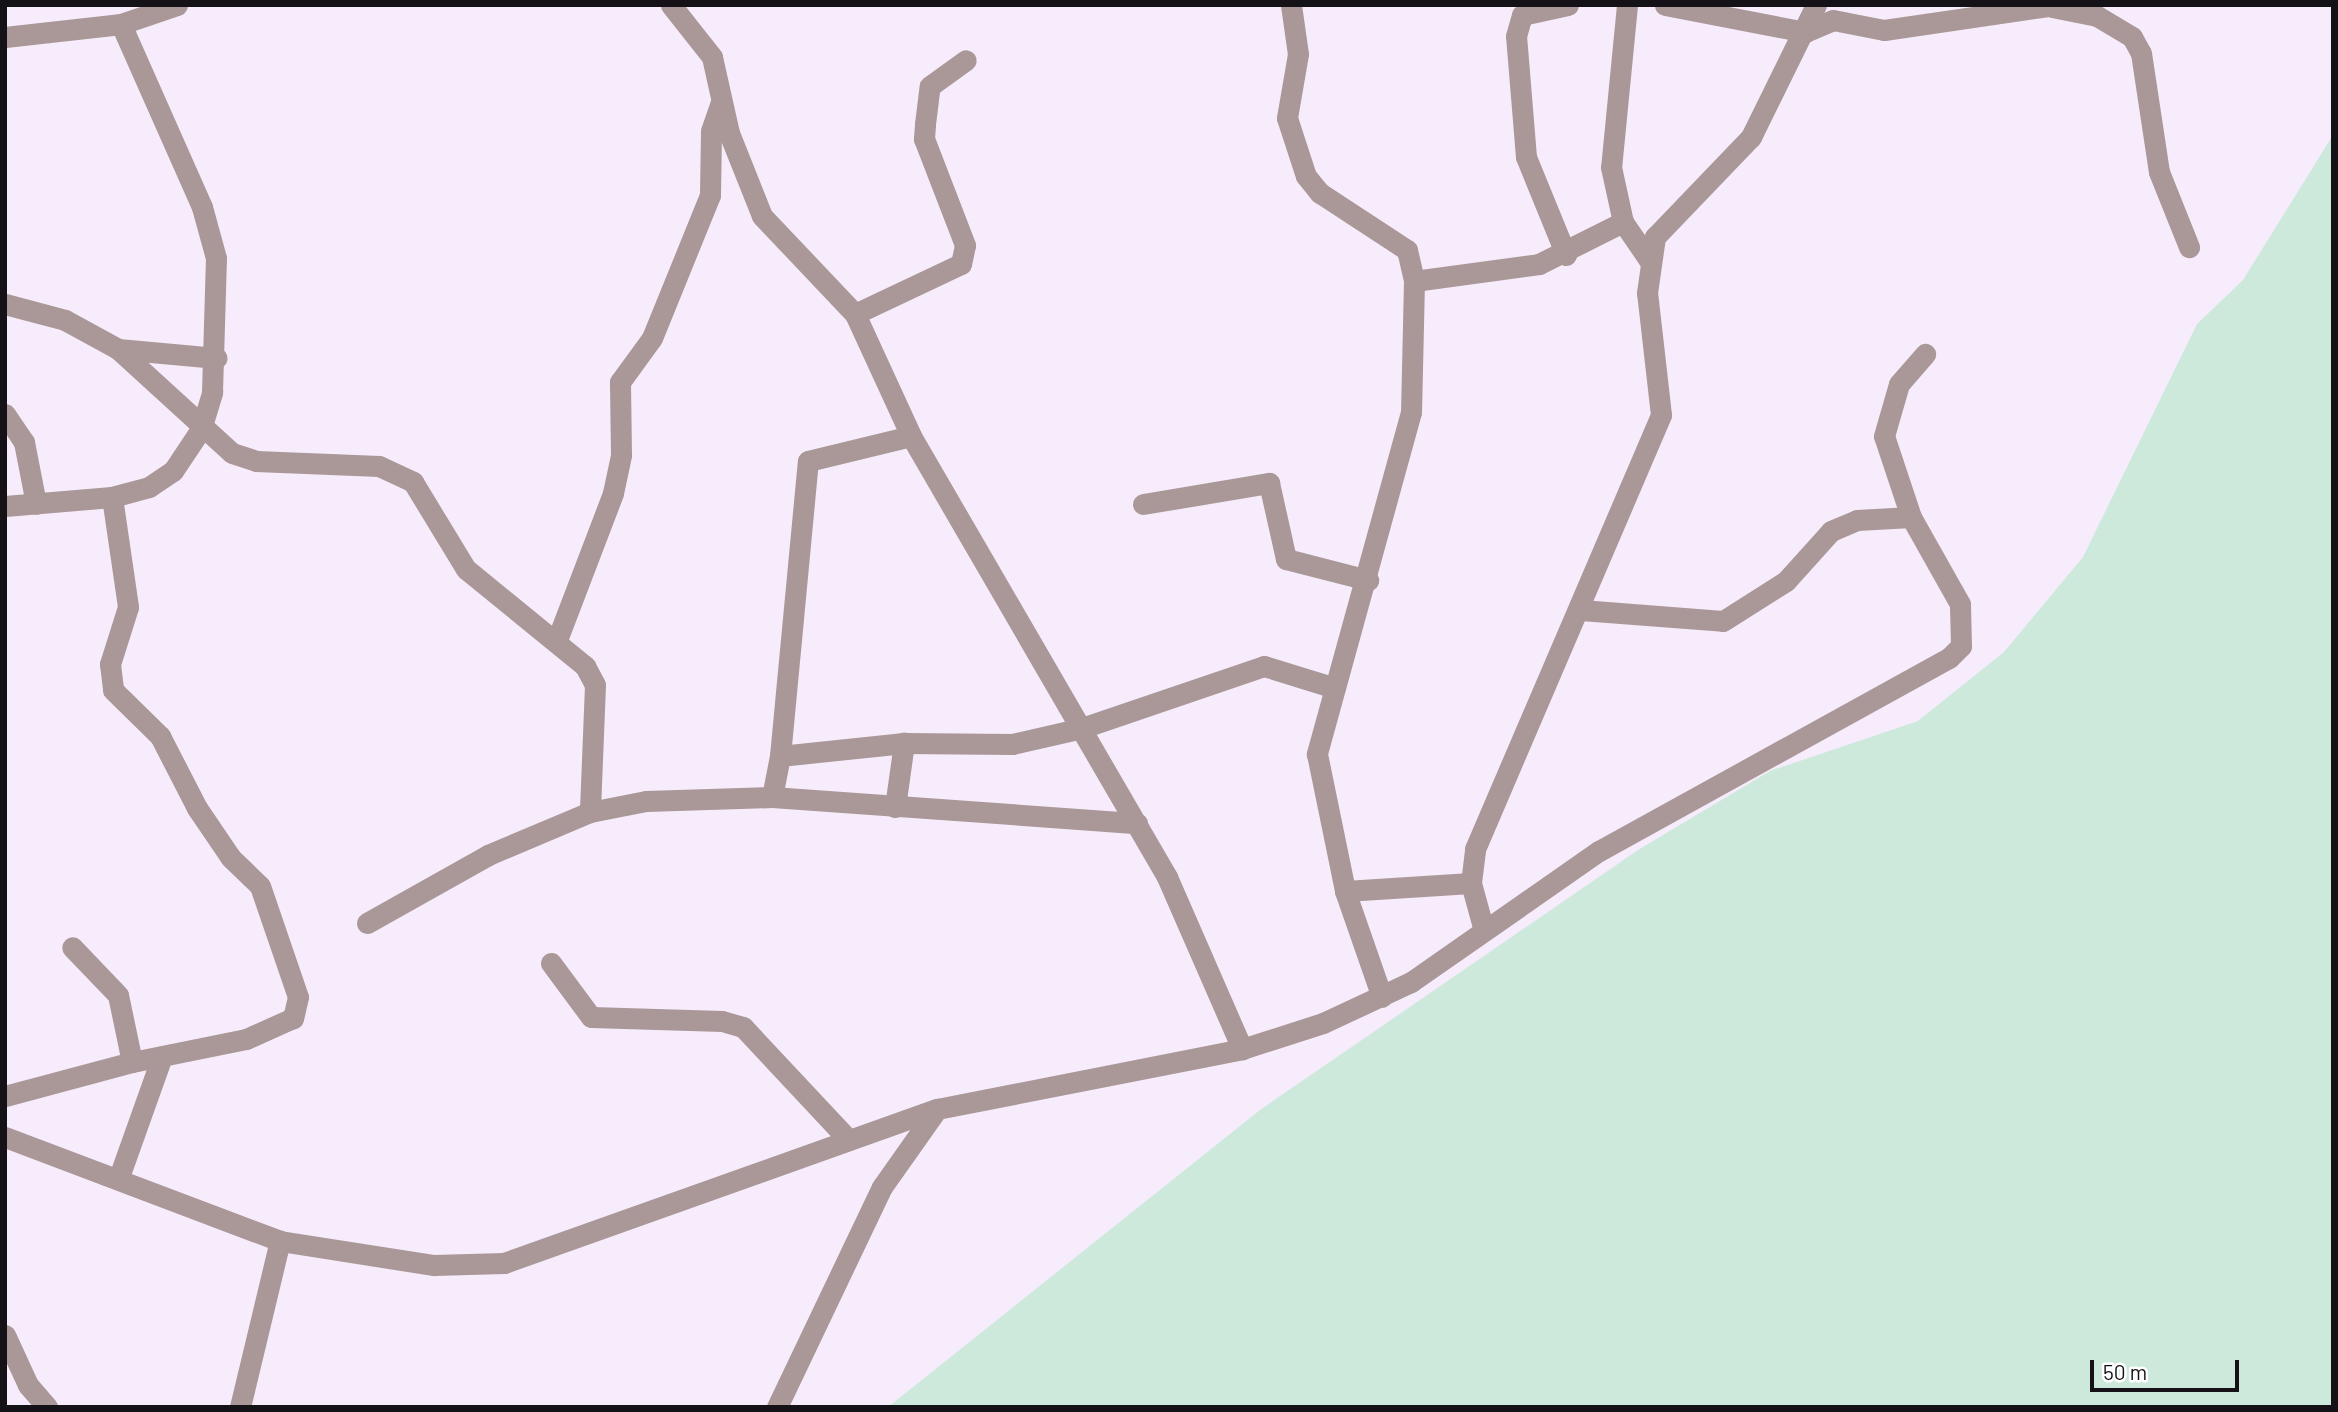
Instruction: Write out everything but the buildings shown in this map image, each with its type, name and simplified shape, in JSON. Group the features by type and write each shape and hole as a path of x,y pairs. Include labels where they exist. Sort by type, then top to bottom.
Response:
{"street":[{"path":"5,37 121,24 177,5"},
{"path":"671,5 712,57 721,102 762,216 855,314 911,436 1137,823 1242,1049"},
{"path":"1291,5 1298,54 1287,118 1306,176 1320,193 1407,250 1414,281 1411,412 1368,580 1319,745 1318,777 1345,891 1382,998"},
{"path":"1566,255 1526,157 1516,36 1522,15 1568,5"},
{"path":"1627,5 1611,145 1623,222 1649,260"},
{"path":"1665,5 1805,32 1833,20 1884,30 2054,6 2097,16 2132,37 2141,53 2159,172 2189,247"},
{"path":"1483,927 1471,883 1475,849 1581,610 1661,415 1649,260 1668,219 1751,137 1816,5"},
{"path":"5,506 112,497 149,487 173,471 201,429 217,358 216,258 202,207 121,24"},
{"path":"855,314 949,274 965,256 924,139 930,86 966,60"},
{"path":"557,640 616,482 621,382 652,338 710,195 711,131 721,102"},
{"path":"1414,281 1566,255 1623,222"},
{"path":"5,304 65,320 118,349 201,429 256,461 399,472 425,499 466,569 557,640 585,666 595,685 590,812"},
{"path":"118,349 217,358"},
{"path":"5,1137 119,1177 280,1241 435,1265 504,1263 847,1138 937,1110 1242,1049 1382,998 1483,927 1599,851 1949,659 1961,646 1965,621 1911,517 1884,436 1899,384 1925,354"},
{"path":"5,414 24,442 36,503"},
{"path":"772,797 780,756 808,461 911,436"},
{"path":"1143,503 1269,483 1286,559 1368,580"},
{"path":"5,1096 132,1062 246,1039 293,1018 298,998 260,886 231,858 197,808 160,736 113,690 110,664 128,607 112,497"},
{"path":"1581,610 1723,621 1786,581 1831,531 1857,520 1911,517"},
{"path":"780,756 904,743 992,747 1083,727 1253,668 1335,688"},
{"path":"895,807 904,743"},
{"path":"367,923 488,855 590,812 685,797 772,797 1137,823"},
{"path":"1345,891 1471,883"},
{"path":"72,947 118,995 132,1062"},
{"path":"551,963 591,1017 722,1021 743,1027 847,1138"},
{"path":"119,1177 162,1056"},
{"path":"777,1407 882,1187 937,1110"},
{"path":"240,1407 280,1241"},
{"path":"5,1335 28,1385 47,1407"}],"green space":[{"path":"2333,135 2333,1407 888,1407 1260,1110 1638,850 1770,771 1918,721 2004,652 2083,557 2197,324 2243,280"}]}
